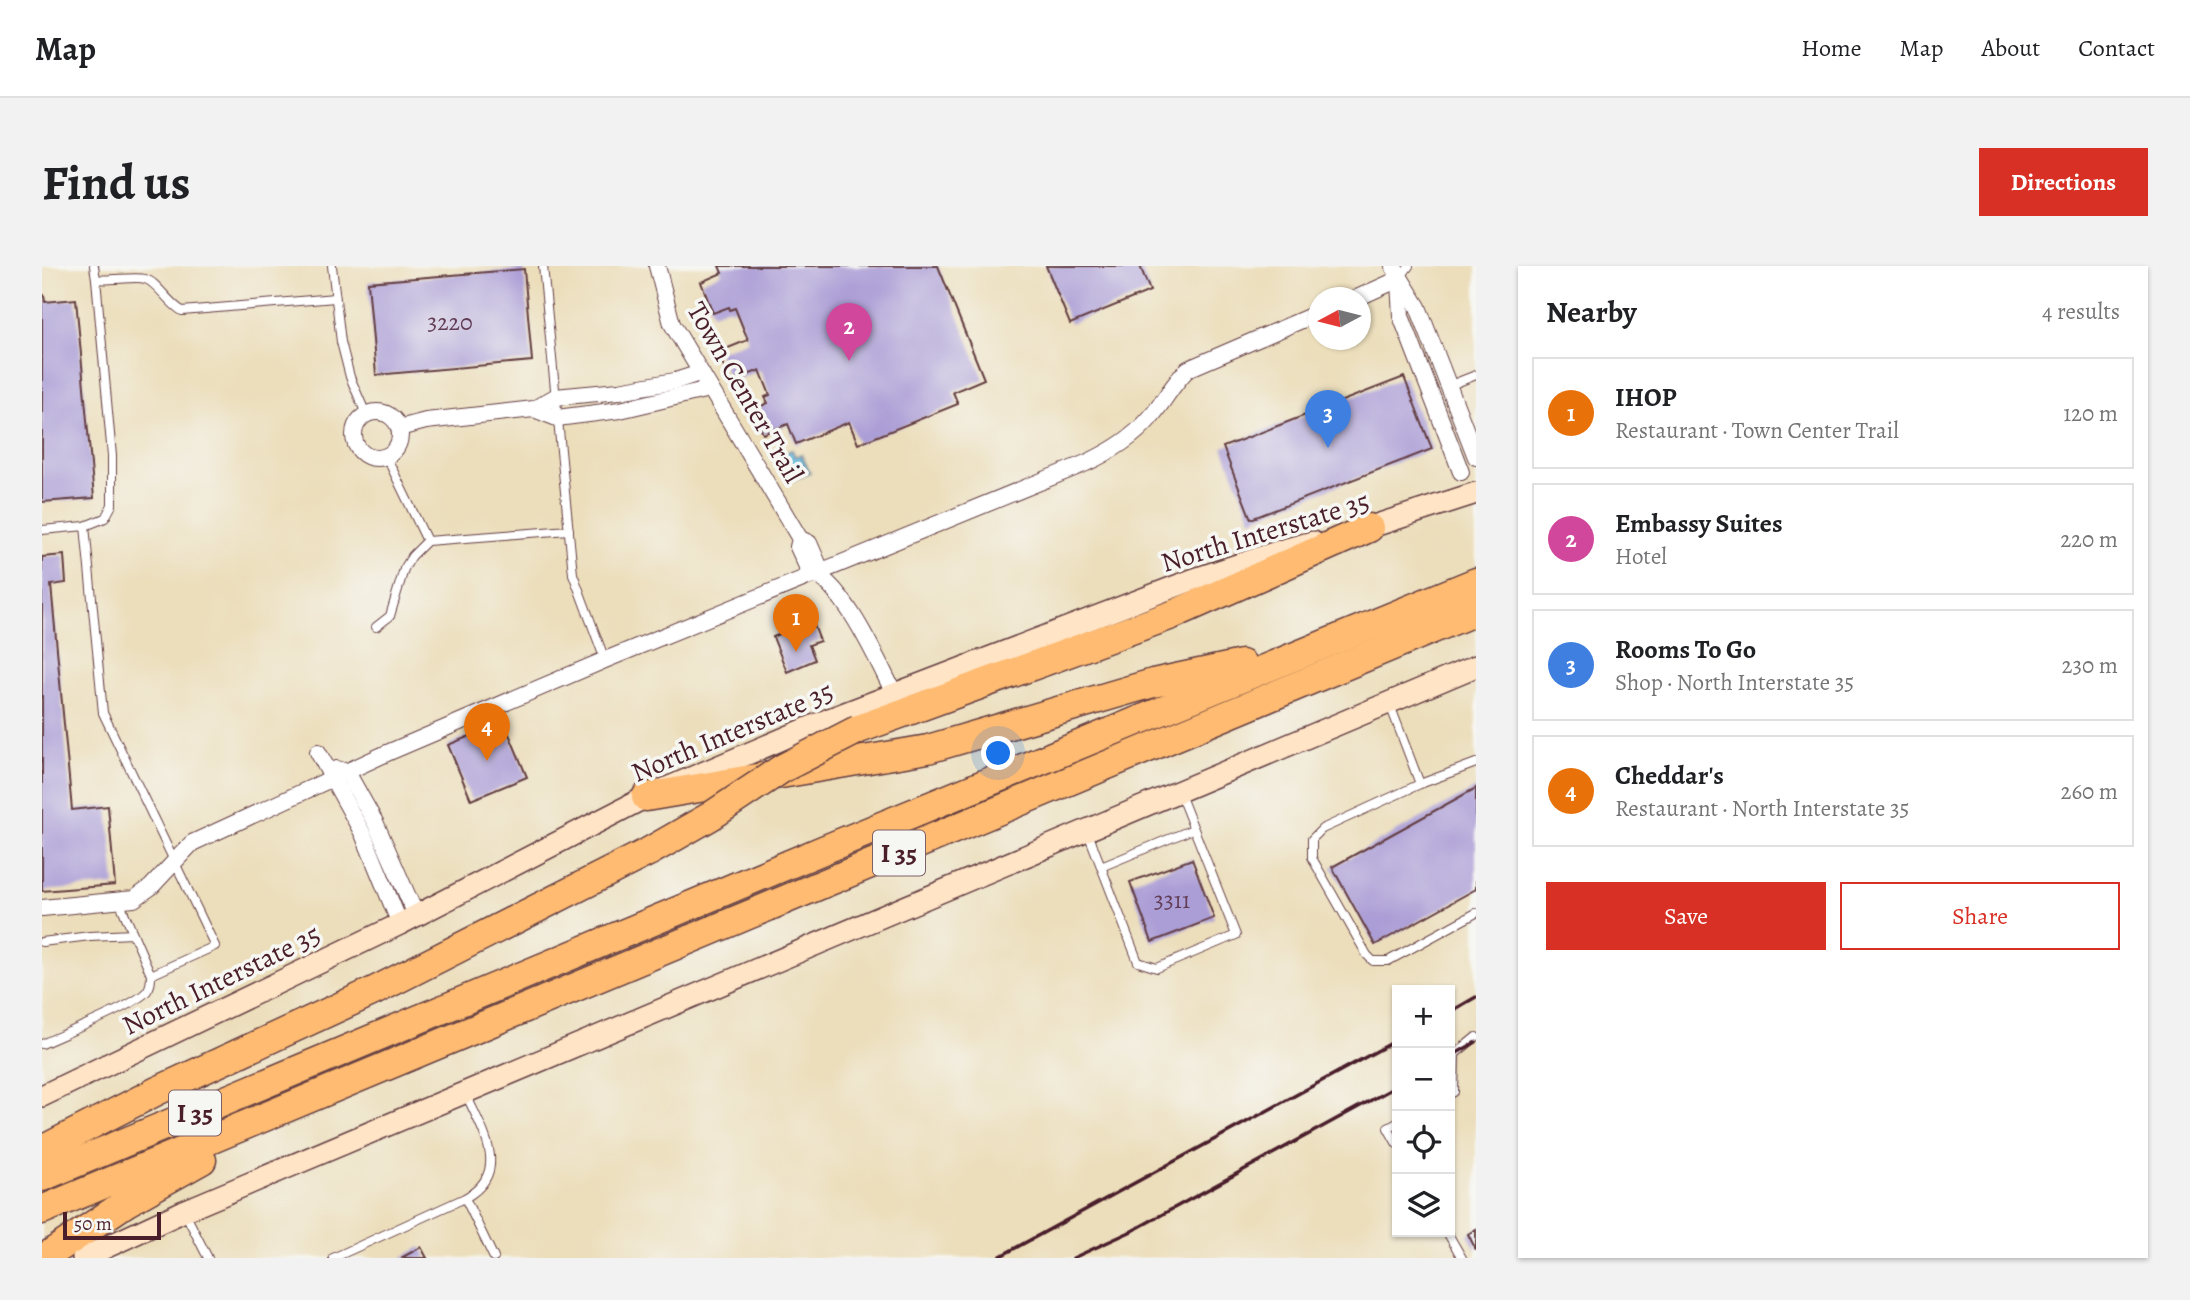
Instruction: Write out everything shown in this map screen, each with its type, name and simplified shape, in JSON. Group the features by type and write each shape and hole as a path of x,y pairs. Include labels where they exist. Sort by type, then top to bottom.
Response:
{"highway":[{"path":"42,1150 157,1091 374,991 650,851 711,817 783,768 859,729 1172,615 1369,528"},
{"name":"I 35","path":"42,1177 810,856 1476,582"},
{"name":"I 35","path":"42,1210 1476,611"},
{"path":"646,797 928,749 1153,683 1317,648"},
{"path":"44,1258 127,1202 321,1094"}],"main road":[{"name":"North Interstate 35","path":"42,1096 408,919 646,797 832,718 1192,580 1280,551 1369,528 1476,493"},
{"path":"83,1258 184,1211 1476,666"}],"street":[{"name":"Town Center Trail","path":"657,266 672,324 800,539 798,547 809,571 817,573 839,597 858,624 895,695"},
{"path":"1371,289 1400,270"},
{"path":"1400,270 1418,307 1476,457"},
{"path":"1400,270 1401,316 1461,472"},
{"path":"42,908 134,899 150,887 191,843 335,773 1109,452 1150,418 1174,382 1188,369 1308,317"},
{"path":"400,428 426,421 534,409 555,397 642,387 700,373"},
{"path":"534,409 557,418 646,405 709,389"},
{"path":"380,411 387,413 400,428 396,448 386,456 360,458 354,441 355,421 380,411"},
{"path":"318,752 376,824 408,919"}],"lane":[{"path":"42,530 85,526 105,518 111,505 111,456 94,266"},
{"path":"332,266 341,342 350,377 355,421"},
{"path":"543,266 573,574 605,660"},
{"path":"96,279 119,281 145,278 159,288 171,305 182,311 335,298"},
{"path":"1448,386 1476,375"},
{"path":"642,387 646,405"},
{"path":"386,456 427,541"},
{"path":"85,526 103,713 215,946 151,975"},
{"path":"376,627 390,616 404,569 427,541 569,530"},
{"path":"1388,702 1420,784"},
{"path":"1476,762 1337,821 1316,833 1312,839 1311,850 1315,867 1367,955 1378,963 1394,958 1476,913"},
{"path":"1087,830 1138,962 1157,968 1236,935 1179,791"},
{"path":"1101,867 1193,830"},
{"path":"42,1044 147,992 151,975 119,901"},
{"path":"42,942 134,934"},
{"path":"1455,1054 1476,1037"},
{"path":"333,1258 465,1198 480,1187 491,1170 492,1160 465,1092"},
{"path":"465,1198 494,1258"},
{"path":"184,1211 208,1258"},
{"path":"1450,1237 1462,1258"}],"water":[{"path":"792,450 795,457 801,454 810,473 792,480 781,454"}],"building":[{"path":"719,266 938,266 984,379 953,392 958,404 858,444 849,422 796,444 788,424 763,434 752,410 768,403 765,397 770,395 760,370 730,382 718,352 748,340 735,308 730,310 729,307 713,313 701,282 722,273"},
{"path":"1046,266 1140,266 1150,291 1070,324"},
{"path":"524,269 532,361 376,375 368,282"},
{"path":"42,295 45,302 76,299 94,498 42,502"},
{"path":"1404,377 1432,449 1251,519 1223,447"},
{"path":"64,555 66,583 51,585 72,810 108,806 115,885 42,891 42,557"},
{"path":"812,620 820,641 809,645 815,660 787,672 773,637"},
{"path":"504,722 527,777 471,800 448,745"},
{"path":"1476,788 1476,889 1375,945 1332,867"},
{"path":"1192,859 1214,918 1152,942 1130,882"},
{"path":"1476,1229 1476,1250 1468,1234"},
{"path":"421,1247 427,1258 401,1258"}],"railway":[{"path":"1455,1009 1476,997"},
{"path":"1455,1054 1476,1042"},
{"path":"997,1258 1392,1043"},
{"path":"1073,1258 1132,1231 1392,1089"}],"place":[{"name":"Embassy Suites","path":"849,361"},
{"name":"Rooms To Go","path":"1328,448"},
{"name":"IHOP","path":"796,652"},
{"name":"Cheddar's","path":"487,761"}]}
